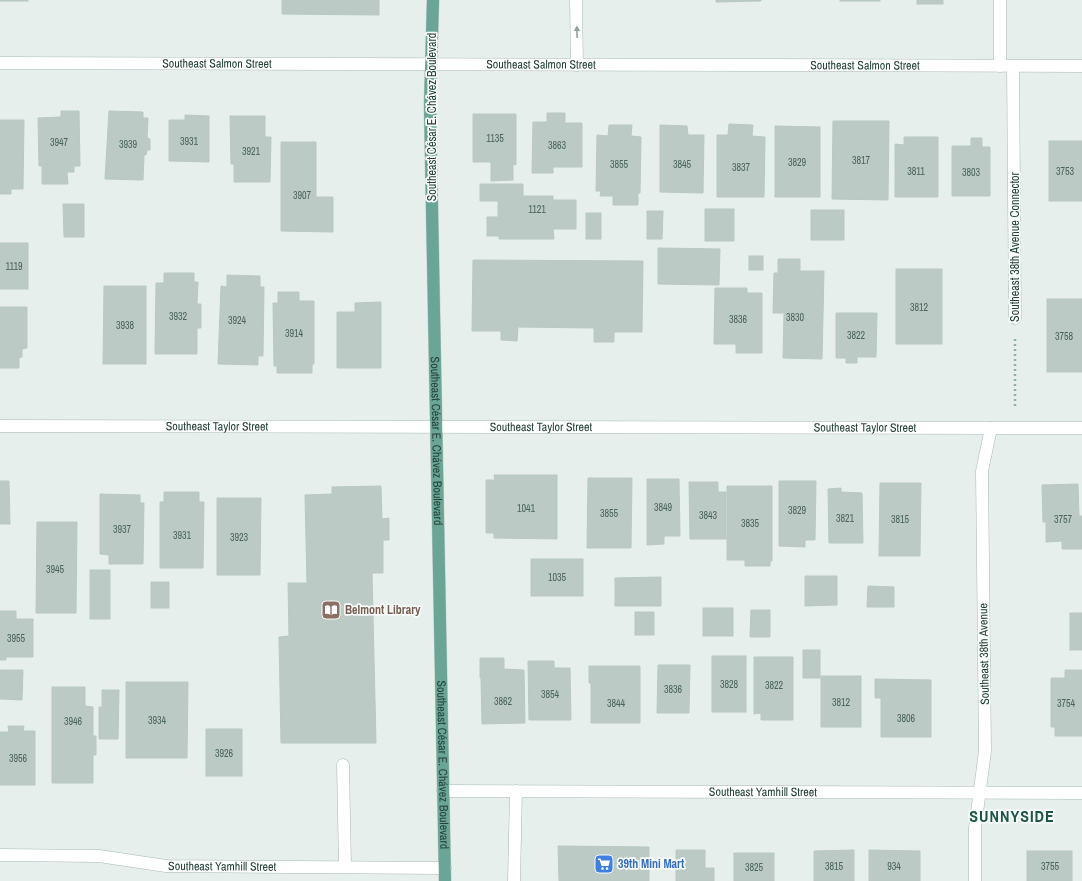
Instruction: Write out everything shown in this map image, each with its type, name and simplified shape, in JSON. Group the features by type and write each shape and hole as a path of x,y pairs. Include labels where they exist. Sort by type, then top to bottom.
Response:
{"main road":[{"name":"Southeast César E. Chávez Boulevard","path":"433,0 430,113 445,881"}],"street":[{"path":"576,0 577,65"},
{"path":"1000,0 1000,66"},
{"name":"Southeast Salmon Street","path":"0,63 1082,66"},
{"name":"Southeast 38th Avenue Connector","path":"1013,66 1015,318"},
{"name":"Southeast Taylor Street","path":"0,426 1082,428"},
{"name":"Southeast 38th Avenue","path":"975,881 975,828 985,752 982,471 992,428"},
{"path":"343,765 345,867"},
{"name":"Southeast Yamhill Street","path":"443,791 1082,792"},
{"path":"514,881 516,791"},
{"name":"Southeast Yamhill Street","path":"0,855 99,856 166,866 445,868"}],"path":[{"name":"Southeast 38th Avenue Connector","path":"1015,318 1015,428"}],"building":[{"path":"28,0 28,1 0,1"},
{"path":"282,0 379,0 379,15 282,14"},
{"path":"716,0 761,0 761,1 716,2"},
{"path":"880,0 880,1 840,1"},
{"path":"917,0 943,0 943,4 917,4"},
{"path":"61,111 79,111 80,166 74,166 74,172 67,172 68,184 42,184 42,166 39,166 38,118 61,117"},
{"path":"109,111 143,112 143,118 148,118 147,138 150,139 150,150 147,150 146,155 144,155 143,180 105,179"},
{"path":"547,113 565,113 565,123 582,123 582,167 553,167 553,173 532,173 533,122 547,122"},
{"path":"473,114 516,114 516,165 513,164 513,180 491,181 491,162 473,162"},
{"path":"185,115 209,116 209,162 169,161 169,120 185,120"},
{"path":"230,116 265,116 265,137 271,137 270,182 234,182 234,164 231,164"},
{"path":"0,120 24,120 23,189 11,189 11,194 0,194"},
{"path":"833,121 889,121 888,200 832,199"},
{"path":"729,124 753,125 752,136 765,137 764,197 717,197 717,135 728,135"},
{"path":"609,125 632,125 631,136 641,137 640,193 638,193 638,205 613,205 613,196 600,196 601,191 596,191 597,135 608,136"},
{"path":"660,125 687,126 688,135 704,135 703,193 660,192"},
{"path":"775,126 820,127 820,197 775,197"},
{"path":"904,137 938,137 938,197 895,197 895,144 904,145"},
{"path":"971,138 982,138 982,147 990,147 990,196 952,196 952,146 971,146"},
{"path":"1049,141 1082,141 1082,201 1049,201"},
{"path":"281,142 316,142 316,197 333,197 333,232 281,231"},
{"path":"480,184 523,184 523,196 553,196 553,200 576,200 576,229 553,229 554,239 499,239 499,236 487,236 487,217 498,217 498,201 480,201"},
{"path":"63,204 84,204 84,237 64,237"},
{"path":"705,209 734,209 734,241 705,241"},
{"path":"811,210 844,210 844,240 811,240"},
{"path":"647,211 663,211 662,239 647,239"},
{"path":"586,213 601,213 601,239 586,239"},
{"path":"0,243 28,243 28,289 0,289"},
{"path":"658,248 720,249 719,285 658,284"},
{"path":"749,256 763,256 763,270 749,270"},
{"path":"778,259 800,259 800,271 824,271 822,359 783,358 784,313 773,313 774,273 778,273"},
{"path":"473,260 643,261 642,332 614,332 614,342 594,342 594,328 518,327 517,341 501,340 501,331 472,331"},
{"path":"896,269 942,269 942,344 896,344"},
{"path":"164,273 194,273 194,282 198,282 197,304 201,304 201,328 197,328 197,354 155,354 156,283 164,283"},
{"path":"227,275 260,276 260,287 264,287 263,356 258,356 258,365 218,364 221,286 227,287"},
{"path":"104,286 146,286 146,364 103,364"},
{"path":"715,288 747,288 747,293 762,293 762,353 736,353 736,344 714,344"},
{"path":"278,292 299,292 299,301 314,301 314,364 312,364 312,373 277,373 277,366 274,366 273,303 278,303"},
{"path":"1047,299 1082,299 1082,372 1047,372"},
{"path":"381,302 381,368 337,368 337,312 355,312 355,303"},
{"path":"0,307 27,307 27,348 22,349 22,357 19,358 19,368 0,368"},
{"path":"836,313 877,313 876,357 857,357 857,363 846,363 846,358 836,358"},
{"path":"494,475 557,475 557,539 494,538 494,533 486,533 486,480 495,480"},
{"path":"588,478 632,478 631,548 587,548"},
{"path":"647,479 679,479 680,536 664,536 664,544 647,545"},
{"path":"0,481 9,481 10,524 0,524"},
{"path":"779,481 816,481 815,540 805,540 805,547 779,546"},
{"path":"689,482 718,482 718,492 726,492 726,539 690,539"},
{"path":"880,483 921,483 920,556 879,556"},
{"path":"1078,484 1079,516 1082,516 1082,549 1062,549 1062,541 1046,542 1046,522 1043,522 1042,485"},
{"name":"Belmont Library","path":"381,486 382,519 389,518 389,540 383,540 383,573 372,573 376,743 281,743 279,637 289,636 288,583 307,583 305,495 332,494 332,487"},
{"path":"727,486 772,486 772,561 770,561 770,566 745,566 745,560 727,560"},
{"path":"841,488 841,492 862,493 863,543 829,543 828,489"},
{"path":"164,492 199,492 199,502 204,502 203,568 160,568 160,502 164,502"},
{"path":"100,494 140,495 140,503 144,503 143,564 109,564 109,555 100,554"},
{"path":"217,498 261,498 260,575 217,575"},
{"path":"37,522 77,522 76,613 36,613"},
{"path":"531,559 583,559 583,596 531,596"},
{"path":"90,570 110,570 110,619 90,619"},
{"path":"805,576 837,576 837,605 805,606"},
{"path":"661,577 661,606 615,606 615,578"},
{"path":"151,582 169,582 169,608 151,608"},
{"path":"868,586 894,587 894,607 867,607"},
{"path":"703,608 733,608 733,636 703,636"},
{"path":"751,610 770,610 770,637 750,637"},
{"path":"0,611 16,611 16,619 33,619 33,657 6,657 6,660 0,660"},
{"path":"635,612 654,612 654,635 635,635"},
{"path":"1070,613 1082,613 1082,650 1070,650"},
{"path":"803,650 820,650 820,678 803,678"},
{"path":"712,656 746,656 746,712 712,712"},
{"path":"754,657 793,657 793,720 761,720 761,713 754,714"},
{"path":"480,658 504,658 504,669 524,670 525,723 482,724"},
{"path":"528,661 554,661 554,668 570,668 571,720 529,720"},
{"path":"658,665 690,665 689,713 657,713"},
{"path":"589,666 640,666 640,723 591,723 591,683 589,683"},
{"path":"0,670 23,670 22,700 0,699"},
{"path":"1065,670 1082,670 1082,736 1055,736 1055,727 1051,727 1051,678 1065,678"},
{"path":"821,676 861,676 861,727 821,727"},
{"path":"875,679 931,680 931,737 881,737 881,698 875,698"},
{"path":"126,682 188,682 187,758 126,758"},
{"path":"52,687 85,687 85,706 93,707 93,736 96,736 96,755 93,755 93,783 52,783"},
{"path":"102,690 119,690 118,739 99,739 99,707 102,707"},
{"path":"8,726 24,726 23,731 35,731 35,785 0,785 0,732 9,732"},
{"path":"206,729 242,729 242,776 206,776"},
{"name":"39th Mini Mart","path":"558,846 649,847 649,881 559,881"},
{"path":"676,850 705,850 705,868 714,868 714,881 676,881"},
{"path":"854,850 854,881 814,881 814,851"},
{"path":"869,850 920,851 920,881 869,881"},
{"path":"1027,851 1072,851 1072,881 1027,881"},
{"path":"734,853 774,853 774,881 734,881"}],"place":[{"name":"Belmont Library","path":"331,610"},
{"name":"39th Mini Mart","path":"604,864"}],"district":[{"name":"SUNNYSIDE","path":"1012,816"}]}
